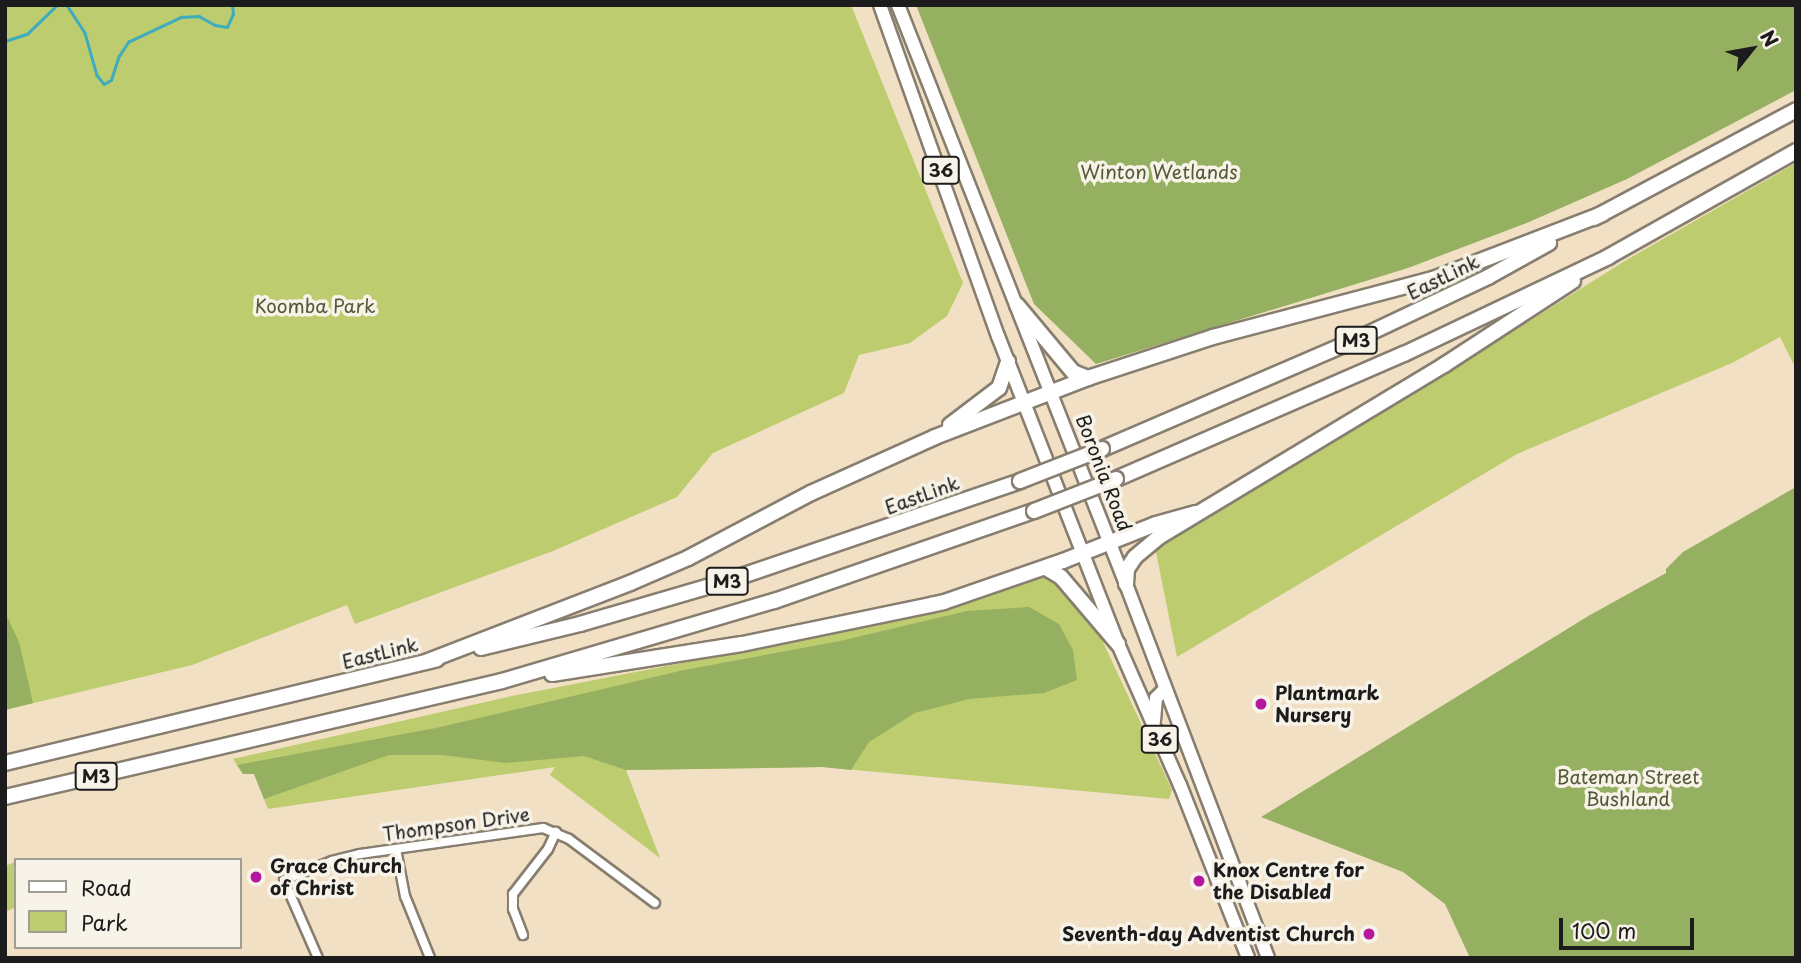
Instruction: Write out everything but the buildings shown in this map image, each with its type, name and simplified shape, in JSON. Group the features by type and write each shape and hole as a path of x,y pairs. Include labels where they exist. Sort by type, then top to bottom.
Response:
{"highway":[{"name":"EastLink","path":"5,763 580,624 730,580 1020,481 1102,449 1357,340 1488,277 1796,110"},
{"name":"M3","path":"5,797 502,681 774,601 1034,511 1116,479 1404,354 1608,257 1796,152"},
{"path":"428,661 676,563 811,493 934,437 1087,378 1213,337 1433,279 1602,214"},
{"path":"1126,584 1127,569 1135,558 1196,513 1444,365 1608,257"},
{"path":"1017,305 1073,372 1087,378"},
{"path":"934,437 999,388 1008,362"},
{"path":"502,681 636,663 876,618 944,602 1046,568 1156,524 1196,513"},
{"path":"1046,568 1061,577 1118,644"}],"main road":[{"name":"36","path":"880,5 1008,362 1082,554 1186,801 1248,958"},
{"name":"Boronia Road","path":"898,5 1126,584 1268,958"},
{"path":"890,32 906,27"},
{"path":"1154,725 1156,698 1165,689"},
{"path":"1186,801 1205,794"},
{"path":"1237,929 1252,912"}],"street":[{"name":"Thompson Drive","path":"318,958 284,880 337,859 396,849 530,828 556,832 655,903"},
{"path":"523,935 513,909 513,894 548,849 556,832"},
{"path":"396,849 405,896 430,958"}],"green space":[{"name":"Koomba Park","path":"5,5 851,5 963,283 947,316 910,343 859,355 844,393 713,453 677,497 553,551 355,624 347,605 192,665 5,710"},
{"name":"Winton Wetlands","path":"916,5 1796,5 1796,90 1627,179 1529,222 1408,268 1096,364 1034,304"},
{"path":"1796,163 1796,369 1780,337 1732,363 1517,454 1177,657 1155,547 1496,342 1628,259"},
{"name":"Bateman Street Bushland","path":"1796,487 1796,958 1470,958 1445,904 1403,872 1261,817 1590,615 1666,573 1666,569 1683,552"},
{"path":"1045,576 1057,581 1096,627 1172,790 1169,799 823,767 626,770 660,858 550,775 555,767 268,809 254,774 243,774 233,759 512,696 877,625 979,599"},
{"path":"1029,607 1059,624 1073,650 1077,680 1044,693 969,699 915,713 869,742 851,770 823,767 626,770 584,756 506,763 442,755 389,755 264,799 254,774 243,774 237,765 436,728 684,670 840,641 967,611"},
{"path":"5,612 19,642 33,703 5,710"},
{"path":"14,862 14,908 5,912 5,866"}],"waterway":[{"path":"5,41 27,34 57,5"},
{"path":"67,5 85,33 97,75 104,84 111,80 119,56 128,42 181,17 199,16 215,25 227,27 233,14 232,5"}],"place":[{"name":"Plantmark Nursery","path":"1261,704"},
{"name":"Grace Church of Christ","path":"256,877"},
{"name":"Knox Centre for the Disabled","path":"1199,881"},
{"name":"Seventh-day Adventist Church","path":"1369,934"}]}
